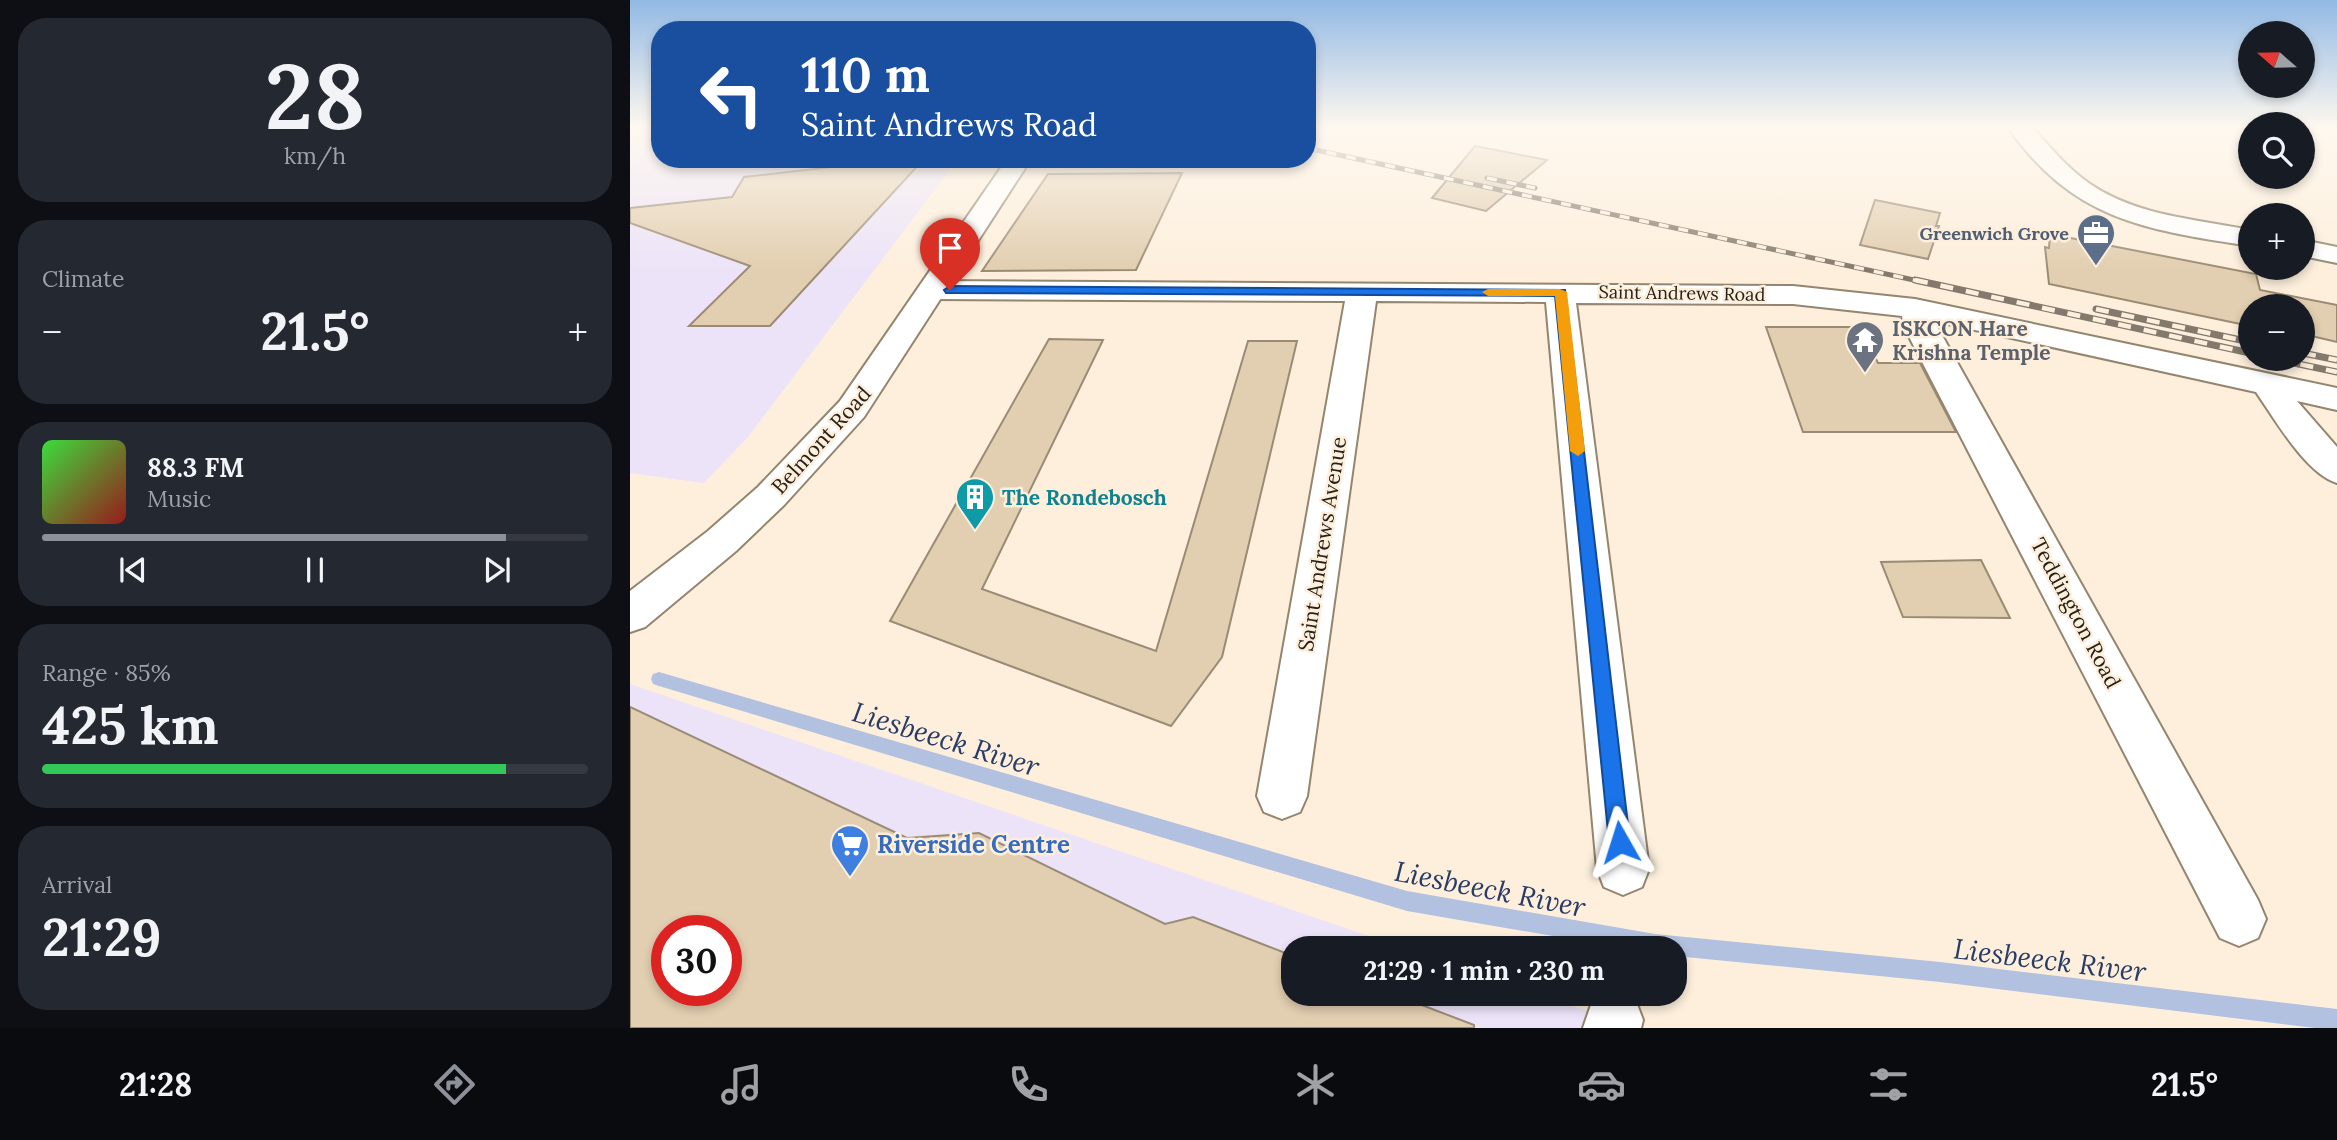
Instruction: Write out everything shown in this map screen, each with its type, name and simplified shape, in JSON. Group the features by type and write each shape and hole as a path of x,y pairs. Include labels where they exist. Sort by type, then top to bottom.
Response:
{"street":[{"name":"Belmont Road","path":"630,615 722,541 771,496 834,431 874,380 1008,175"},
{"path":"2066,175 2081,190 2098,200 2137,215 2238,236"},
{"path":"2315,250 2337,255"},
{"name":"Saint Andrews Road","path":"933,290 1793,295 1915,308 2337,399"},
{"name":"Saint Andrews Avenue","path":"1282,796 1362,292"},
{"path":"1560,292 1623,869"},
{"name":"Teddington Road","path":"1915,308 1920,327 2239,919"},
{"path":"2267,384 2300,429 2337,470"}],"shaded area":[{"path":"630,175 946,175 748,437 704,483 630,473"},
{"name":"Riverside Centre","path":"630,684 1369,936 1281,936 1281,1006 1573,1006 1614,1020 1612,1028 630,1028"}],"building":[{"path":"909,175 770,326 689,326 750,266 630,223 630,208 732,197 744,177"},
{"path":"1047,175 1181,175 1136,270 982,271"},
{"path":"1451,175 1529,175 1486,211 1432,198"},
{"path":"1875,200 1940,213 1936,226 1939,226 1928,259 1860,245"},
{"path":"2050,234 2238,271 2238,280 2258,280 2260,290 2281,294 2238,294 2238,323 2049,284 2045,247 2049,248"},
{"path":"2315,301 2337,305 2337,342 2315,337"},
{"name":"ISKCON Hare Krishna Temple","path":"1766,327 1860,327 1878,363 1920,363 1956,432 1803,432"},
{"name":"The Rondebosch","path":"1049,339 1103,340 982,589 1156,651 1248,341 1297,341 1222,657 1171,726 890,621"},
{"path":"1981,560 2010,618 1903,617 1881,562"},
{"name":"Riverside Centre","path":"630,707 907,838 979,833 1165,924 1193,917 1281,951 1281,1006 1424,1006 1474,1025 1474,1028 630,1028"}],"waterway":[{"name":"Liesbeeck River","path":"659,679 1407,901 1655,944 1940,972 2337,1020"}],"railway":[{"path":"1431,175 1923,282"},
{"path":"1487,178 1535,188"},
{"path":"1915,280 2238,350"},
{"path":"2096,309 2238,339"},
{"path":"2315,355 2337,360"},
{"path":"2315,367 2337,372"}],"slow traffic":[{"path":"1488,292 1560,292 1578,451"}],"place":[{"name":"Greenwich Grove","path":"2096,267"},
{"name":"ISKCON Hare Krishna Temple","path":"1865,374"},
{"name":"The Rondebosch","path":"975,531"},
{"name":"Riverside Centre","path":"850,878"}],"route":[{"path":"950,290 1560,292 1620,842"}]}
